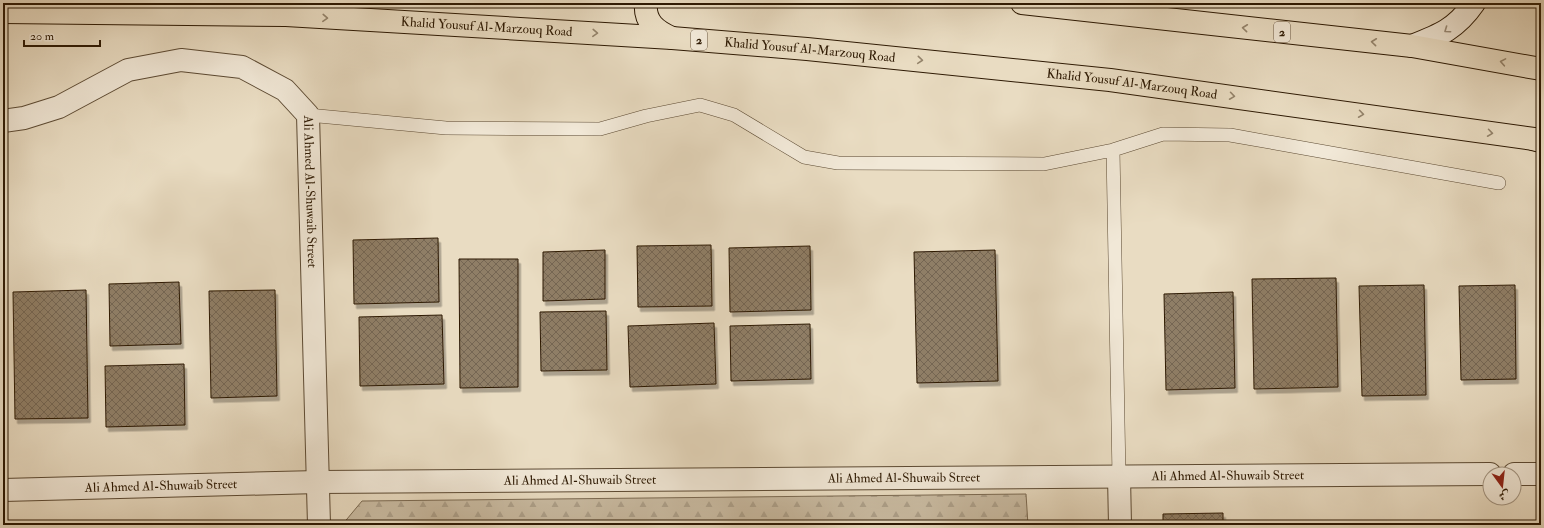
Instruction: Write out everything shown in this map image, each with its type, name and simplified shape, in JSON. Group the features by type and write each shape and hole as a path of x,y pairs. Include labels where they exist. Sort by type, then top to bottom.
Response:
{"main road":[{"path":"646,3 646,15 652,25 656,30 672,38"},
{"name":"2","path":"1022,3 1412,46 1541,69"},
{"name":"Khalid Yousuf Al-Marzouq Road","path":"3,12 286,15 672,38 926,60 1110,80 1538,140"}],"street":[{"path":"1412,46 1444,33 1465,16 1474,3"},
{"name":"Ali Ahmed Al-Shuwaib Street","path":"3,121 24,118 59,107 128,70 182,60 242,67 285,90 308,116 318,482"},
{"name":"Ali Ahmed Al-Shuwaib Street","path":"3,490 318,482 1482,474"},
{"path":"1522,474 1541,474"},
{"path":"1120,476 1120,525"},
{"path":"318,482 319,525"}],"lane":[{"path":"308,116 446,128 600,129 646,116 700,105 734,115 804,157 838,163 1044,164 1113,150 1163,134 1230,135 1499,183"},
{"path":"1113,150 1120,476"}],"green space":[{"path":"1026,494 1028,525 342,525 362,501"}],"building":[{"path":"438,238 439,302 354,304 353,240"},
{"path":"711,245 712,306 638,307 637,246"},
{"path":"810,246 811,310 730,312 729,248"},
{"path":"605,250 605,299 543,301 543,252"},
{"path":"995,250 998,381 917,383 914,252"},
{"path":"459,259 518,259 518,387 460,388"},
{"path":"1539,276 1541,276 1541,379"},
{"path":"1336,278 1338,387 1254,389 1252,279"},
{"path":"179,282 181,344 110,346 109,284"},
{"path":"1424,285 1426,395 1362,396 1359,286"},
{"path":"1515,285 1516,379 1461,380 1459,286"},
{"path":"86,290 88,418 15,419 13,292"},
{"path":"275,290 277,396 211,398 209,291"},
{"path":"1233,292 1235,388 1166,390 1164,294"},
{"path":"606,311 607,370 541,371 540,312"},
{"path":"442,315 444,384 360,386 359,317"},
{"path":"714,323 716,384 630,387 628,326"},
{"path":"810,324 811,379 731,381 730,326"},
{"path":"184,364 185,425 106,427 105,366"},
{"path":"1223,513 1223,525 1163,525 1163,514"}]}
